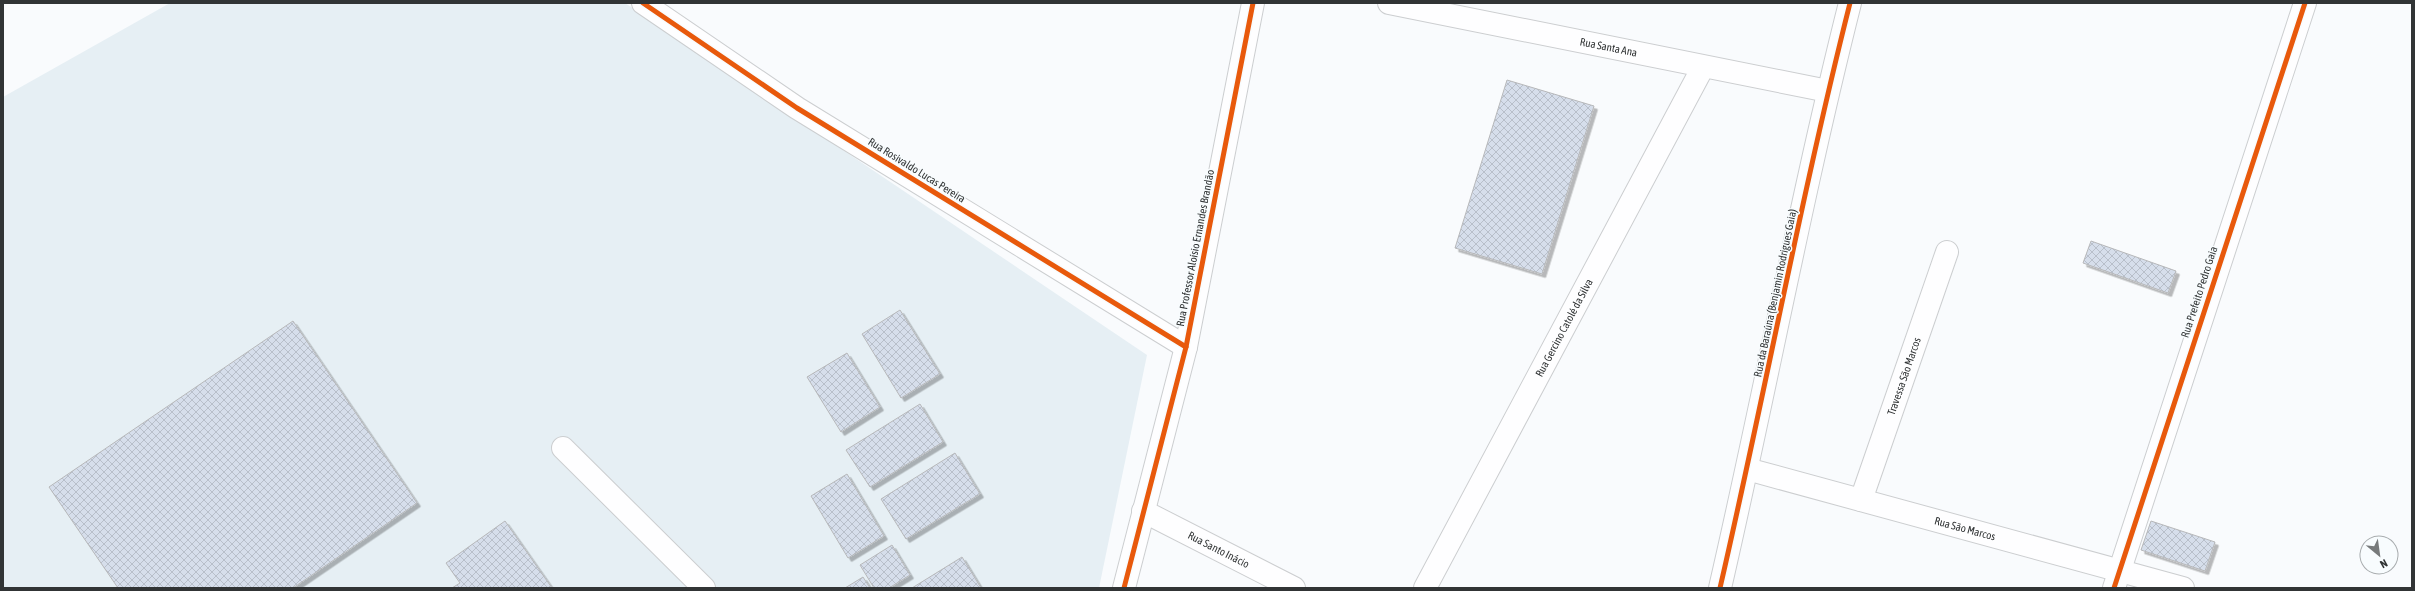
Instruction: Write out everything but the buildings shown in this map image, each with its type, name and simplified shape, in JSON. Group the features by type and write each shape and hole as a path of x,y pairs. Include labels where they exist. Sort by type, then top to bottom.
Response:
{"street":[{"name":"Rua Rosivaldo Lucas Pereira","path":"643,3 796,108 1186,346"},
{"name":"Rua Professor Aloísio Ernandes Brandão","path":"1124,588 1186,346 1253,3"},
{"name":"Rua Santa Ana","path":"1389,3 1828,91"},
{"name":"Rua da Baraúna (Benjamin Rodrigues Gaia)","path":"1720,588 1828,91 1850,3"},
{"name":"Rua Prefeito Pedro Gaia","path":"2116,580 2305,3"},
{"name":"Rua Gercino Catolé da Silva","path":"1425,588 1703,67"},
{"name":"Travessa São Marcos","path":"1861,500 1947,252"},
{"path":"563,448 704,588"},
{"name":"Rua São Marcos","path":"1747,469 1861,500 2116,580 2183,588"},
{"name":"Rua Santo Inácio","path":"1143,511 1294,588"}],"shaded area":[{"path":"170,3 625,3 1147,355 1099,588 3,588 3,97"}],"cycle path":[{"path":"643,3 797,108 1186,347"},
{"path":"1124,588 1186,347 1253,3"},
{"path":"1720,588 1815,149 1850,3"},
{"path":"2114,588 2305,3"}]}
